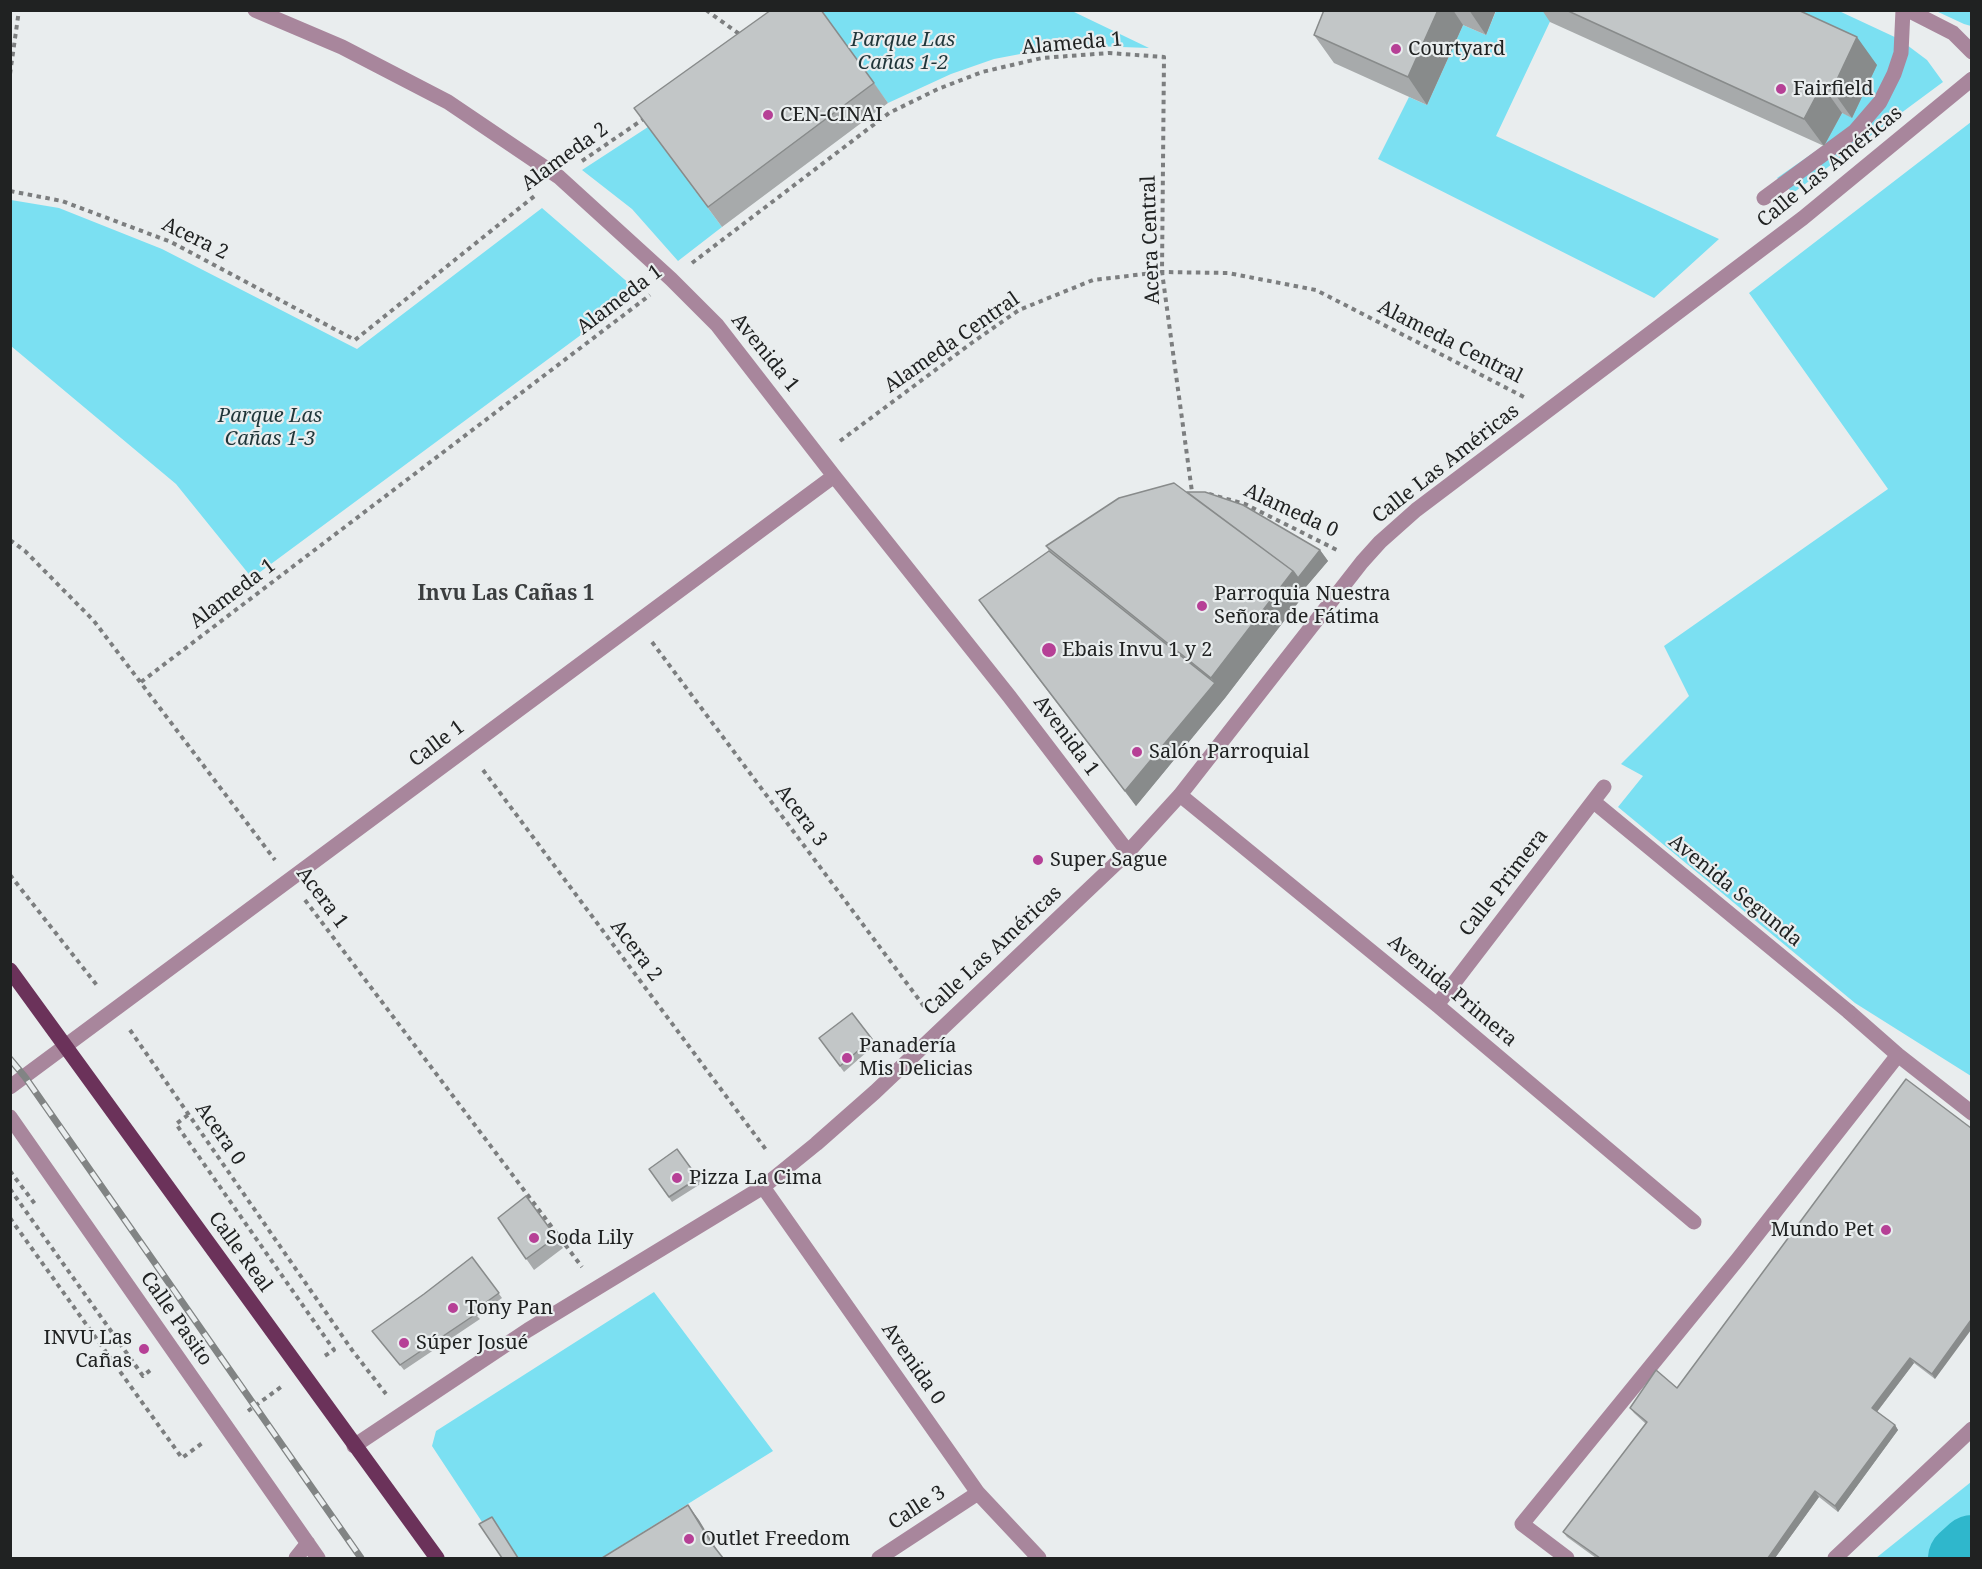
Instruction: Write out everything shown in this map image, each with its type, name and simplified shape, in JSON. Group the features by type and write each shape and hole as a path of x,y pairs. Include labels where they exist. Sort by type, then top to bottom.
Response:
{"main road":[{"name":"Calle Real","path":"10,970 437,1558"}],"street":[{"name":"Avenida 1","path":"255,10 342,47 448,102 560,177 671,279 717,325 980,658 1128,852"},
{"path":"1764,198 1855,131 1880,102 1894,74 1901,53 1903,10"},
{"path":"1908,10 1953,33 1971,52"},
{"name":"Calle Las Américas","path":"354,1446 597,1286 763,1187 782,1171 875,1092 1128,852 1180,795 1380,542 1416,510 1803,218 1971,79"},
{"name":"Calle 1","path":"10,1087 834,476"},
{"name":"Calle Primera","path":"1437,1005 1604,787"},
{"name":"Avenida Primera","path":"1180,795 1437,1005 1694,1222"},
{"name":"Avenida Segunda","path":"1594,802 1971,1113"},
{"path":"1567,1558 1522,1524 1738,1258 1898,1055"},
{"name":"Calle Pasito","path":"10,1117 308,1544"},
{"name":"Avenida 0","path":"763,1187 978,1492 1039,1558"},
{"path":"1835,1558 1971,1429"},
{"name":"Calle 3","path":"879,1558 978,1492"},
{"path":"296,1558 308,1544 318,1558"}],"path":[{"path":"10,74 19,10"},
{"path":"706,10 743,37"},
{"name":"Alameda 1","path":"141,682 890,113 938,89 982,72 1042,58 1109,53 1164,57"},
{"name":"Acera Central","path":"1164,57 1162,272 1192,492"},
{"name":"Alameda 2","path":"356,340 560,177 646,117"},
{"name":"Acera 2","path":"10,191 62,201 171,242 356,340"},
{"name":"Alameda Central","path":"820,456 1019,310 1093,280 1162,272 1228,273 1316,290 1549,410"},
{"name":"Alameda 0","path":"1183,494 1192,492 1220,496 1245,504 1362,562"},
{"name":"Acera 1","path":"10,540 25,551 94,621 597,1286"},
{"name":"Acera 3","path":"637,622 941,1029"},
{"name":"Acera 2","path":"466,748 782,1171"},
{"name":"Acera 0","path":"10,875 115,1008 352,1350 402,1413"},
{"path":"188,1115 176,1124 334,1350 315,1363"},
{"path":"10,1189 143,1376 154,1368"},
{"path":"10,1218 182,1458 210,1437"},
{"path":"238,1417 286,1383"}],"green space":[{"name":"Parque Las Cañas 1-2","path":"820,11 1072,11 1149,48 1094,46 1036,51 994,59 951,74 888,103"},
{"path":"1496,11 1555,11 1496,136 1719,239 1654,298 1378,159 1409,97 1427,105 1463,25 1486,35"},
{"path":"1756,11 1839,11 1899,39 1927,60 1943,82 1793,193 1777,178 1823,146 1842,113 1852,117"},
{"path":"1936,11 1971,11 1971,26 1964,24"},
{"path":"1971,122 1971,1076 1855,1003 1618,807 1643,776 1621,764 1689,696 1664,646 1888,489 1749,293"},
{"path":"648,127 722,227 678,261 632,209 582,170"},
{"name":"Parque Las Cañas 1-3","path":"11,200 59,208 162,249 357,349 542,208 639,292 252,578 176,484 11,346"},
{"path":"654,1292 773,1451 601,1558 518,1558 495,1523 486,1528 432,1446 436,1431"},
{"path":"1971,1482 1971,1558 1876,1558"}],"building":[{"name":"CEN-CINAI","path":"771,10 821,10 874,83 708,207 634,108"},
{"path":"1324,10 1438,10 1408,77 1314,35"},
{"name":"Fairfield","path":"1566,10 1798,10 1857,37 1832,90 1822,85 1804,119"},
{"name":"Parroquia Nuestra Señora de Fátima","path":"1174,483 1293,571 1211,678 1046,546 1119,498"},
{"path":"1187,492 1205,492 1243,505 1320,550 1298,578 1293,571"},
{"path":"1049,551 1215,683 1125,791 979,600"},
{"name":"Panadería Mis Delicias","path":"852,1013 872,1039 840,1066 819,1038"},
{"name":"Mundo Pet","path":"1906,1079 1971,1128 1971,1320 1932,1374 1910,1358 1872,1408 1895,1425 1835,1506 1815,1491 1768,1558 1600,1558 1563,1532 1647,1422 1630,1408 1656,1370 1677,1388"},
{"name":"Pizza La Cima","path":"677,1149 698,1178 669,1197 649,1169"},
{"name":"Soda Lily","path":"526,1196 556,1237 526,1259 498,1218"},
{"path":"472,1257 499,1293 474,1311 476,1314 400,1365 372,1331"},
{"path":"688,1505 723,1558 602,1558"},
{"path":"492,1517 518,1558 502,1558 479,1524"}],"waterway":[{"path":"1961,1558 1972,1548"}],"railway":[{"path":"10,1059 25,1077 361,1558"}],"place":[{"name":"Courtyard","path":"1396,49"},
{"name":"Fairfield","path":"1781,89"},
{"name":"CEN-CINAI","path":"768,115"},
{"name":"Parroquia Nuestra Señora de Fátima","path":"1202,606"},
{"name":"Ebais Invu 1 y 2","path":"1049,650"},
{"name":"Salón Parroquial","path":"1137,752"},
{"name":"Super Sague","path":"1038,860"},
{"name":"Panadería Mis Delicias","path":"847,1058"},
{"name":"Pizza La Cima","path":"677,1178"},
{"name":"Mundo Pet","path":"1886,1230"},
{"name":"Soda Lily","path":"534,1238"},
{"name":"Tony Pan","path":"453,1308"},
{"name":"Súper Josué","path":"404,1343"},
{"name":"INVU Las Cañas","path":"144,1349"},
{"name":"Outlet Freedom","path":"689,1539"}],"district":[{"name":"Invu Las Cañas 1","path":"506,594"}]}
